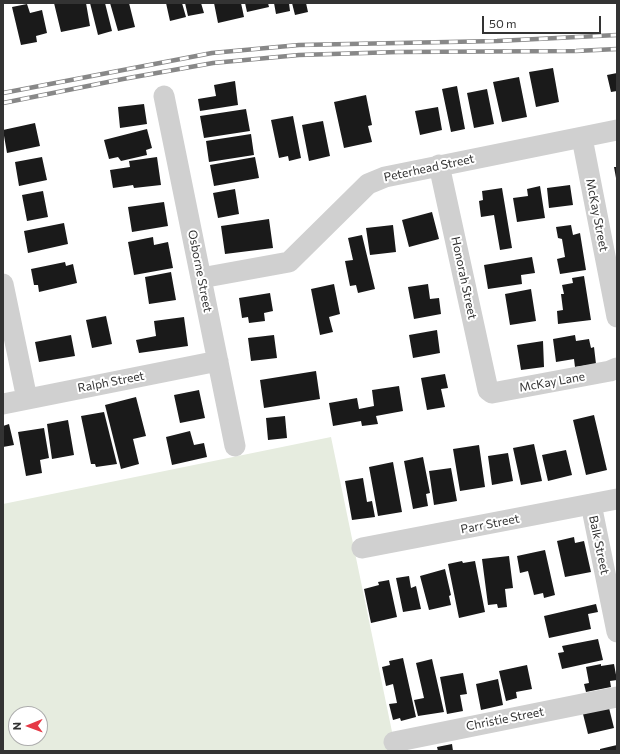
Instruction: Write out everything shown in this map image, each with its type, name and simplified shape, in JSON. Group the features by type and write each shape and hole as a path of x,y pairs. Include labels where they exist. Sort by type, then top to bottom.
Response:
{"street":[{"name":"Osborne Street","path":"164,96 235,446"},
{"name":"Peterhead Street","path":"201,278 289,262 368,184 385,177 617,130"},
{"name":"McKay Street","path":"582,138 617,317"},
{"name":"Honorah Street","path":"439,165 488,390"},
{"path":"3,284 27,399"},
{"name":"Ralph Street","path":"3,404 218,361"},
{"name":"McKay Lane","path":"488,390 492,393 610,371 617,368"},
{"name":"Parr Street","path":"362,548 617,499"},
{"name":"Balk Street","path":"591,504 617,632"},
{"name":"Christie Street","path":"394,742 617,697"}],"shaded area":[{"path":"331,437 396,751 3,751 3,504"}],"building":[{"path":"54,3 86,3 90,26 61,32"},
{"path":"90,3 105,3 112,31 98,35"},
{"path":"110,3 129,3 135,27 118,31"},
{"path":"166,3 182,3 186,17 170,21"},
{"path":"185,3 201,3 204,13 188,16"},
{"path":"214,3 241,3 244,17 218,23"},
{"path":"245,3 268,3 269,7 247,12"},
{"path":"274,3 289,3 290,11 276,14"},
{"path":"292,3 306,3 308,12 295,15"},
{"path":"27,4 30,13 42,10 47,33 36,36 37,42 21,45 12,7"},
{"path":"553,68 559,102 536,107 529,72"},
{"path":"617,73 617,91 611,92 607,75"},
{"path":"519,77 527,117 502,122 493,82"},
{"path":"235,81 238,105 200,111 198,99 216,96 214,85"},
{"path":"457,86 465,129 451,132 442,89"},
{"path":"487,89 494,124 474,128 467,93"},
{"path":"366,95 372,125 368,126 372,142 344,148 334,102"},
{"path":"144,104 147,124 120,128 118,107"},
{"path":"438,107 442,130 420,135 415,111"},
{"path":"246,109 250,131 204,138 200,116"},
{"path":"293,116 301,158 289,161 288,156 279,158 271,120"},
{"path":"323,121 330,156 309,161 302,125"},
{"path":"35,123 40,146 7,153 3,130"},
{"path":"147,129 152,148 146,150 147,155 121,161 118,157 109,159 104,140"},
{"path":"251,134 254,155 209,162 206,141"},
{"path":"42,157 47,180 19,186 15,162"},
{"path":"157,157 161,185 134,188 133,185 113,188 110,170 130,167 129,161"},
{"path":"255,157 259,178 214,186 210,165"},
{"path":"614,167 617,167 617,178 616,178"},
{"path":"570,185 573,205 549,208 547,188"},
{"path":"540,186 545,218 517,222 513,198 528,196 527,189"},
{"path":"502,188 512,248 500,250 494,215 481,217 479,201 483,200 482,191"},
{"path":"235,189 239,214 218,218 213,193"},
{"path":"43,191 48,217 27,221 22,195"},
{"path":"164,202 168,226 132,232 128,207"},
{"path":"432,212 439,239 409,247 402,220"},
{"path":"269,219 273,248 225,254 221,226"},
{"path":"64,223 68,244 28,253 24,231"},
{"path":"393,225 396,252 370,255 366,228"},
{"path":"571,225 573,235 580,233 586,270 560,274 557,259 565,257 562,239 558,238 556,227"},
{"path":"362,235 375,289 358,293 356,285 350,286 345,261 353,260 348,238"},
{"path":"153,237 154,245 168,242 173,268 134,275 128,242"},
{"path":"532,257 535,273 521,275 522,284 488,289 484,265"},
{"path":"65,262 66,266 73,264 77,283 39,292 38,285 34,285 31,269"},
{"path":"171,272 176,300 149,304 145,277"},
{"path":"584,276 591,320 558,324 557,311 563,310 561,294 564,294 562,285 573,283 572,278"},
{"path":"334,284 340,314 329,317 333,332 320,335 311,289"},
{"path":"428,284 430,299 439,298 441,314 414,319 408,287"},
{"path":"531,289 536,321 510,325 505,294"},
{"path":"270,293 273,311 264,313 265,321 249,323 248,317 242,318 239,298"},
{"path":"106,316 112,344 92,348 86,320"},
{"path":"184,317 188,346 139,353 136,340 156,336 154,321"},
{"path":"437,330 440,353 413,358 409,335"},
{"path":"71,335 75,356 39,362 35,342"},
{"path":"274,335 277,358 251,361 248,338"},
{"path":"575,335 576,341 589,339 591,348 594,347 596,364 575,367 574,359 556,362 553,339"},
{"path":"543,341 544,367 521,370 517,345"},
{"path":"316,371 320,399 264,408 260,380"},
{"path":"445,374 448,388 441,389 445,407 427,410 421,378"},
{"path":"399,386 403,411 376,416 378,424 362,426 361,421 333,426 329,403 357,398 359,409 374,406 372,390"},
{"path":"199,390 205,418 180,423 174,395"},
{"path":"136,397 146,436 133,439 139,464 121,469 105,405"},
{"path":"104,412 117,464 96,467 95,464 91,464 81,416"},
{"path":"594,415 607,470 586,475 573,420"},
{"path":"285,416 287,438 268,440 266,418"},
{"path":"68,420 74,455 52,459 47,424"},
{"path":"9,424 14,445 3,447 3,426"},
{"path":"44,428 49,458 40,460 42,473 26,476 18,432"},
{"path":"190,431 194,445 204,443 207,457 172,465 166,437"},
{"path":"534,444 542,481 521,485 513,448"},
{"path":"479,445 485,487 460,491 453,449"},
{"path":"566,450 572,475 548,481 542,455"},
{"path":"508,453 513,481 492,485 488,456"},
{"path":"423,457 430,493 426,494 428,506 413,509 404,461"},
{"path":"393,462 402,512 378,516 369,467"},
{"path":"451,468 457,501 434,505 429,471"},
{"path":"363,478 367,502 372,501 375,517 352,520 345,481"},
{"path":"574,537 575,543 584,541 591,572 565,577 557,541"},
{"path":"545,550 555,595 544,598 543,593 534,595 528,571 520,573 517,556"},
{"path":"509,556 513,588 505,589 507,607 498,608 497,604 488,605 482,559"},
{"path":"462,561 463,563 475,561 485,612 459,618 448,564"},
{"path":"445,569 451,595 449,596 451,605 429,610 420,576"},
{"path":"409,576 411,588 416,586 421,609 403,612 396,578"},
{"path":"389,580 397,617 371,623 364,589 379,585 378,582"},
{"path":"596,604 598,612 588,614 591,629 549,638 544,616"},
{"path":"598,639 603,660 562,669 558,653 564,652 562,646"},
{"path":"403,658 416,717 401,721 400,718 393,720 389,704 397,703 393,684 386,686 382,667 390,665 389,661"},
{"path":"432,659 444,712 418,716 414,700 424,698 416,663"},
{"path":"601,664 601,666 614,664 617,680 610,681 611,687 586,692 584,684 589,683 586,667"},
{"path":"527,665 532,689 516,692 517,698 506,701 499,671"},
{"path":"463,673 467,694 460,695 463,711 447,714 440,677"},
{"path":"498,679 503,705 481,710 476,684"},
{"path":"609,708 614,728 588,734 583,714"},
{"path":"452,744 453,751 438,751 437,747"},
{"path":"617,745 617,751 600,751 600,749"}],"railway":[{"path":"3,93 212,53 299,45 497,41 617,35"},
{"path":"3,103 213,63 299,55 398,52 576,51 617,49"}]}
